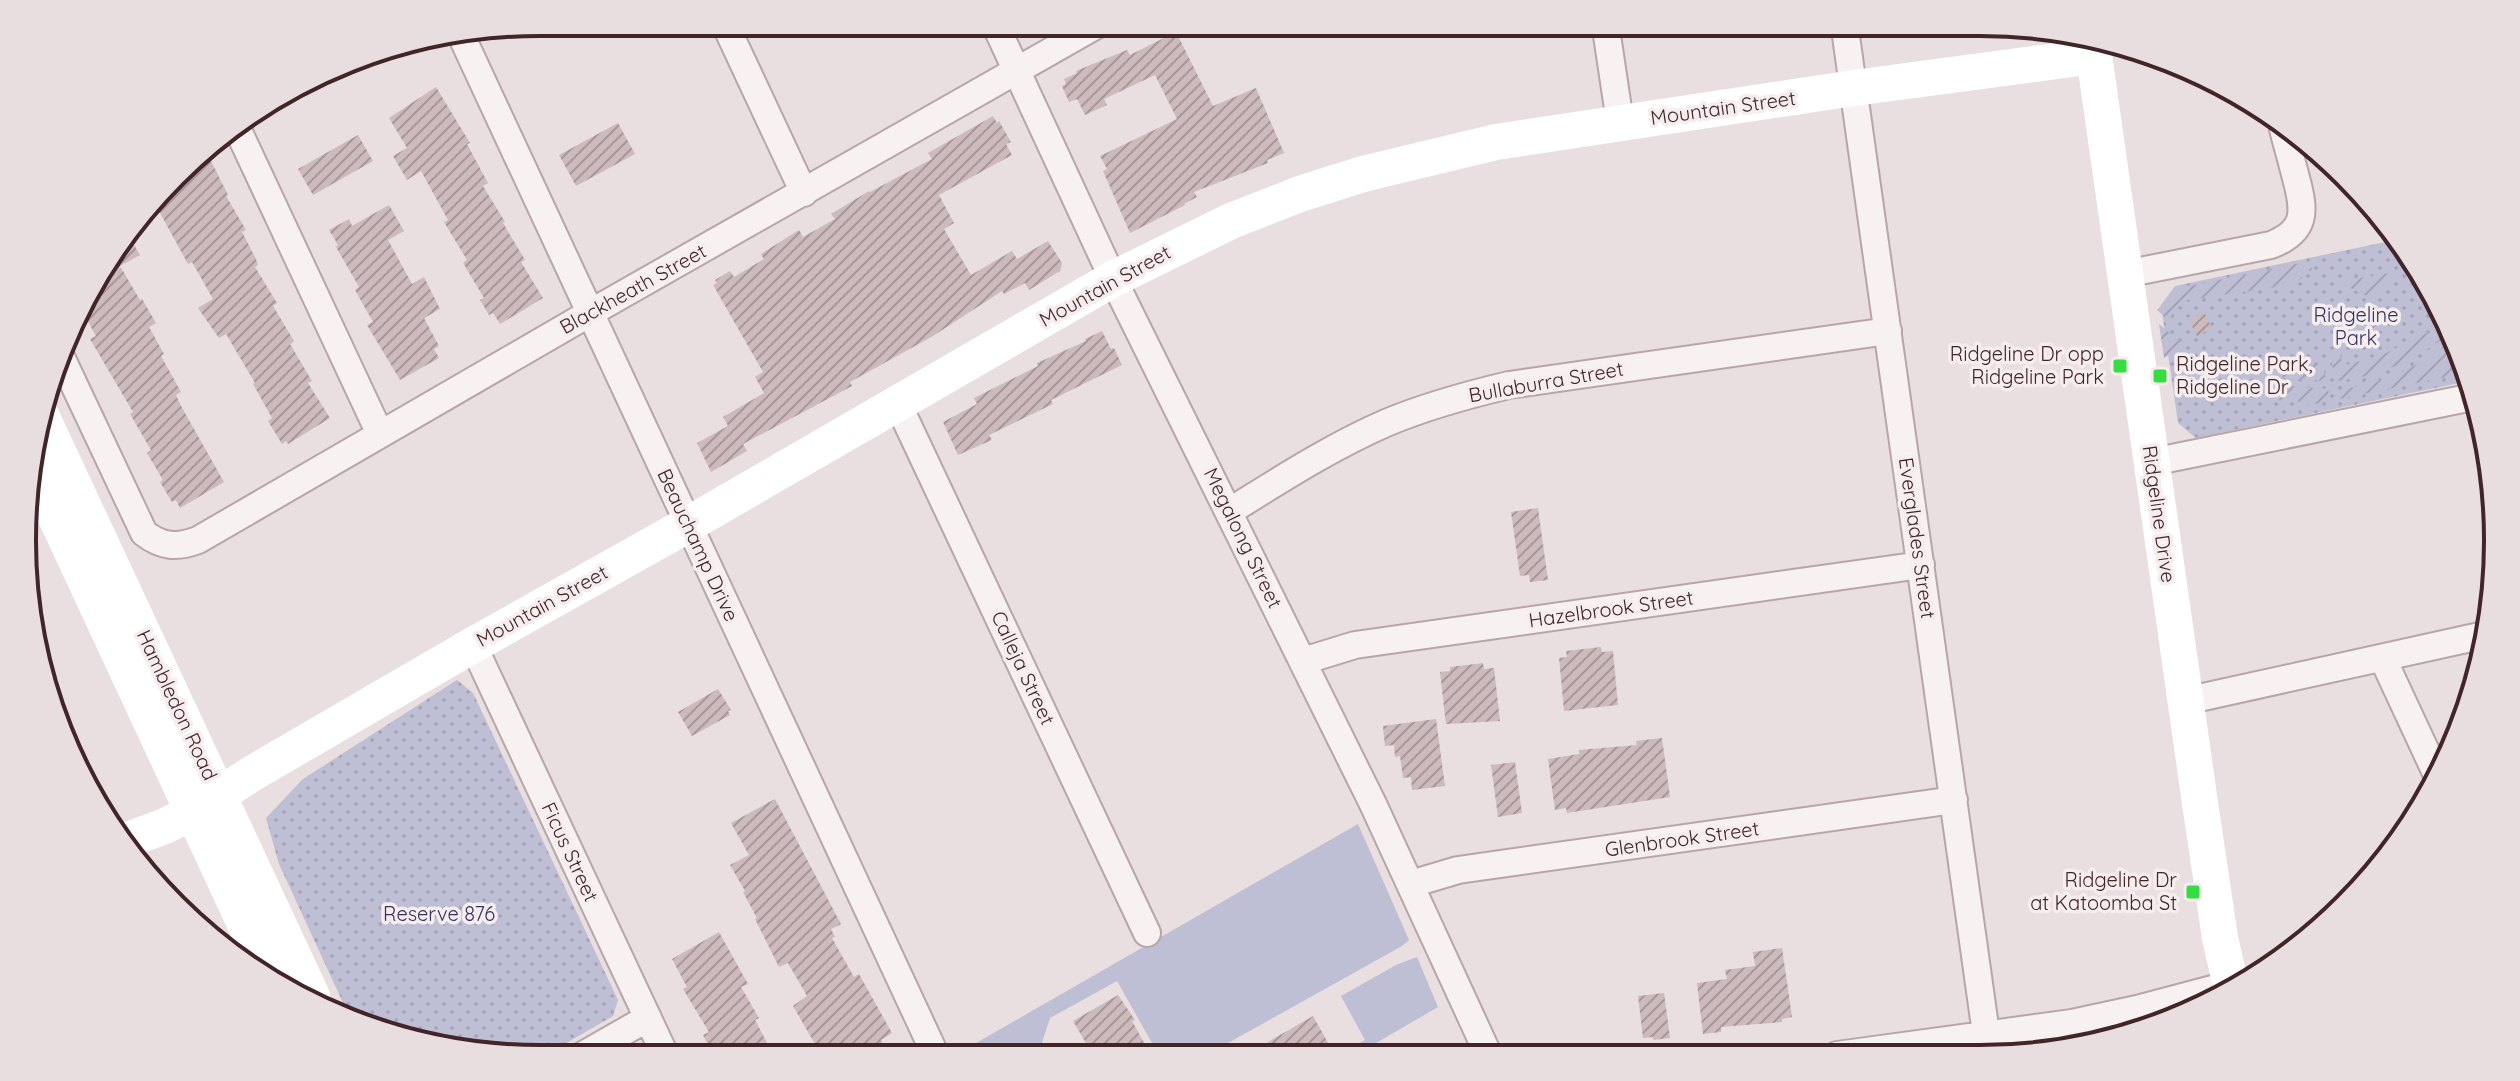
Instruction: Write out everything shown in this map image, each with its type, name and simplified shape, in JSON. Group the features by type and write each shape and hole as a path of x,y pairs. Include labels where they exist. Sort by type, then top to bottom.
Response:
{"street":[{"path":"731,36 804,193"},
{"name":"Megalong Street","path":"1001,36 1113,279 1230,511 1411,884 1484,1045"},
{"name":"Blackheath Street","path":"66,368 144,533 161,544 186,545 1077,36"},
{"path":"1607,36 1620,122"},
{"name":"Everglades Street","path":"1846,36 1988,1045"},
{"name":"Beauchamp Drive","path":"464,42 931,1045"},
{"name":"Mountain Street","path":"133,838 165,826 207,804 253,773 473,645 1113,279 1231,221 1363,174 1496,142 2090,49"},
{"name":"Ridgeline Drive","path":"2093,49 2185,701 2220,938 2229,978"},
{"path":"240,135 380,434"},
{"path":"2125,274 2271,245 2289,237 2300,221 2303,207 2286,139"},
{"name":"Bullaburra Street","path":"1230,511 1354,438 1424,408 1462,396 1509,385 1888,331"},
{"path":"2152,462 2464,399"},
{"name":"Calleja Street","path":"898,404 1147,933"},
{"name":"Hambledon Road","path":"48,432 207,804 264,962"},
{"name":"Hambledon Road","path":"40,480 207,804 307,988"},
{"name":"Hazelbrook Street","path":"1303,661 1355,645 1921,565"},
{"path":"2185,701 2474,637"},
{"name":"Ficus Street","path":"473,645 661,1045"},
{"path":"2383,659 2432,764"},
{"name":"Glenbrook Street","path":"1411,884 1458,870 1954,800"},
{"path":"1989,1045 2206,991"},
{"path":"601,1045 648,1018"}],"green space":[{"name":"Ridgeline Park","path":"2386,242 2432,317 2459,383 2196,438 2178,423 2161,305 2175,286"},
{"path":"2310,261 2312,270 2300,272 2302,278 2290,285 2182,301 2168,320 2157,310 2175,289"},
{"path":"2389,273 2391,278 2376,301 2339,282"},
{"path":"2383,320 2383,330 2353,340 2340,353 2342,366 2382,355 2426,333 2442,339 2392,368 2335,381 2332,365 2338,336"},
{"path":"2159,324 2185,346 2164,358"},
{"path":"2446,346 2456,375 2339,399 2337,390 2369,384 2426,359"},
{"path":"2269,359 2323,365 2326,381 2265,374"},
{"path":"2277,385 2328,389 2330,401 2304,406 2303,402 2276,400"},
{"name":"Reserve 876","path":"457,680 473,693 618,1000 613,1016 563,1045 508,1044 410,1028 344,1006 279,864 266,818 303,779"},
{"path":"1358,824 1409,940 1226,1045 1153,1045 1117,981 1050,1018 1041,1045 973,1045"},
{"path":"1417,957 1438,1007 1373,1045 1356,1045 1365,1040 1341,996 1396,965"}],"building":[{"path":"1168,36 1178,36 1213,106 1256,88 1284,153 1267,160 1268,163 1194,192 1197,197 1185,205 1130,233 1103,171 1107,169 1100,156 1177,119 1155,75 1104,99 1107,105 1085,115 1077,99 1069,102 1062,86 1066,84 1064,79 1076,71 1127,50 1130,55"},
{"path":"436,87 470,143 467,144 488,183 483,186 543,298 500,324 493,313 489,315 480,300 484,298 463,263 467,260 444,222 448,220 421,171 407,180 393,156 407,148 389,118"},
{"path":"993,116 1011,142 1006,144 1012,155 939,195 954,223 944,229 971,275 1012,251 1017,259 1048,241 1062,263 1060,271 1029,290 1025,283 1004,294 1002,291 933,336 850,382 852,386 743,444 747,451 711,472 697,443 728,426 723,417 764,393 755,377 763,372 713,285 717,283 715,280 730,271 734,277 764,259 761,254 799,230 803,237 835,219 831,214 932,159 928,153"},
{"path":"618,123 635,154 576,186 559,155"},
{"path":"358,135 373,161 313,195 298,169"},
{"path":"210,159 226,196 246,230 242,232 258,265 255,267 277,303 273,306 294,341 290,344 312,381 308,383 330,418 288,444 286,441 282,444 268,421 272,418 255,383 226,334 219,338 198,308 213,299 192,262 188,264 159,211"},
{"path":"389,205 404,231 388,240 412,284 424,277 440,309 424,318 439,346 434,349 439,358 400,380 367,325 373,322 355,290 359,287 329,230 349,219 352,226"},
{"path":"133,243 140,255 120,266 156,323 149,327 181,392 176,395 224,482 180,508 176,500 172,502 147,453 151,450 130,414 133,412 90,339 96,336 87,320"},
{"path":"2203,312 2212,328 2197,336 2189,320"},
{"path":"1102,331 1122,365 1051,400 1053,404 989,435 992,440 958,455 943,422 977,404 974,398"},
{"path":"1538,508 1548,580 1530,582 1529,575 1520,576 1511,512"},
{"path":"1601,647 1602,652 1613,651 1618,705 1564,711 1559,658 1567,657 1566,651"},
{"path":"1483,663 1484,669 1494,668 1500,721 1446,724 1440,672 1450,671 1450,667"},
{"path":"718,689 731,710 728,711 730,715 692,736 678,712"},
{"path":"1436,719 1445,786 1412,790 1411,777 1403,778 1400,756 1395,757 1394,745 1385,746 1383,726"},
{"path":"1662,738 1670,797 1567,813 1566,808 1555,810 1548,759 1579,754 1579,750 1637,745 1636,741"},
{"path":"1515,762 1522,813 1498,817 1491,765"},
{"path":"775,799 841,924 831,929 835,937 832,938 854,977 859,974 892,1033 881,1040 884,1045 816,1045 793,1006 807,996 788,963 779,967 730,865 749,855 731,823"},
{"path":"719,932 748,984 741,987 759,1018 755,1020 768,1045 708,1045 703,1035 709,1032 683,989 687,987 672,959"},
{"path":"1782,948 1792,1017 1782,1019 1782,1022 1721,1027 1721,1032 1703,1034 1697,983 1727,979 1725,970 1755,966 1753,952"},
{"path":"1664,993 1670,1038 1643,1038 1638,996"},
{"path":"1118,995 1135,1020 1132,1021 1145,1045 1087,1045 1073,1021"},
{"path":"1313,1016 1329,1045 1263,1045"}],"place":[{"name":"Ridgeline Dr opp Ridgeline Park","path":"2120,366"},
{"name":"Ridgeline Park, Ridgeline Dr","path":"2160,376"},
{"name":"Ridgeline Dr at Katoomba St","path":"2193,892"}]}
